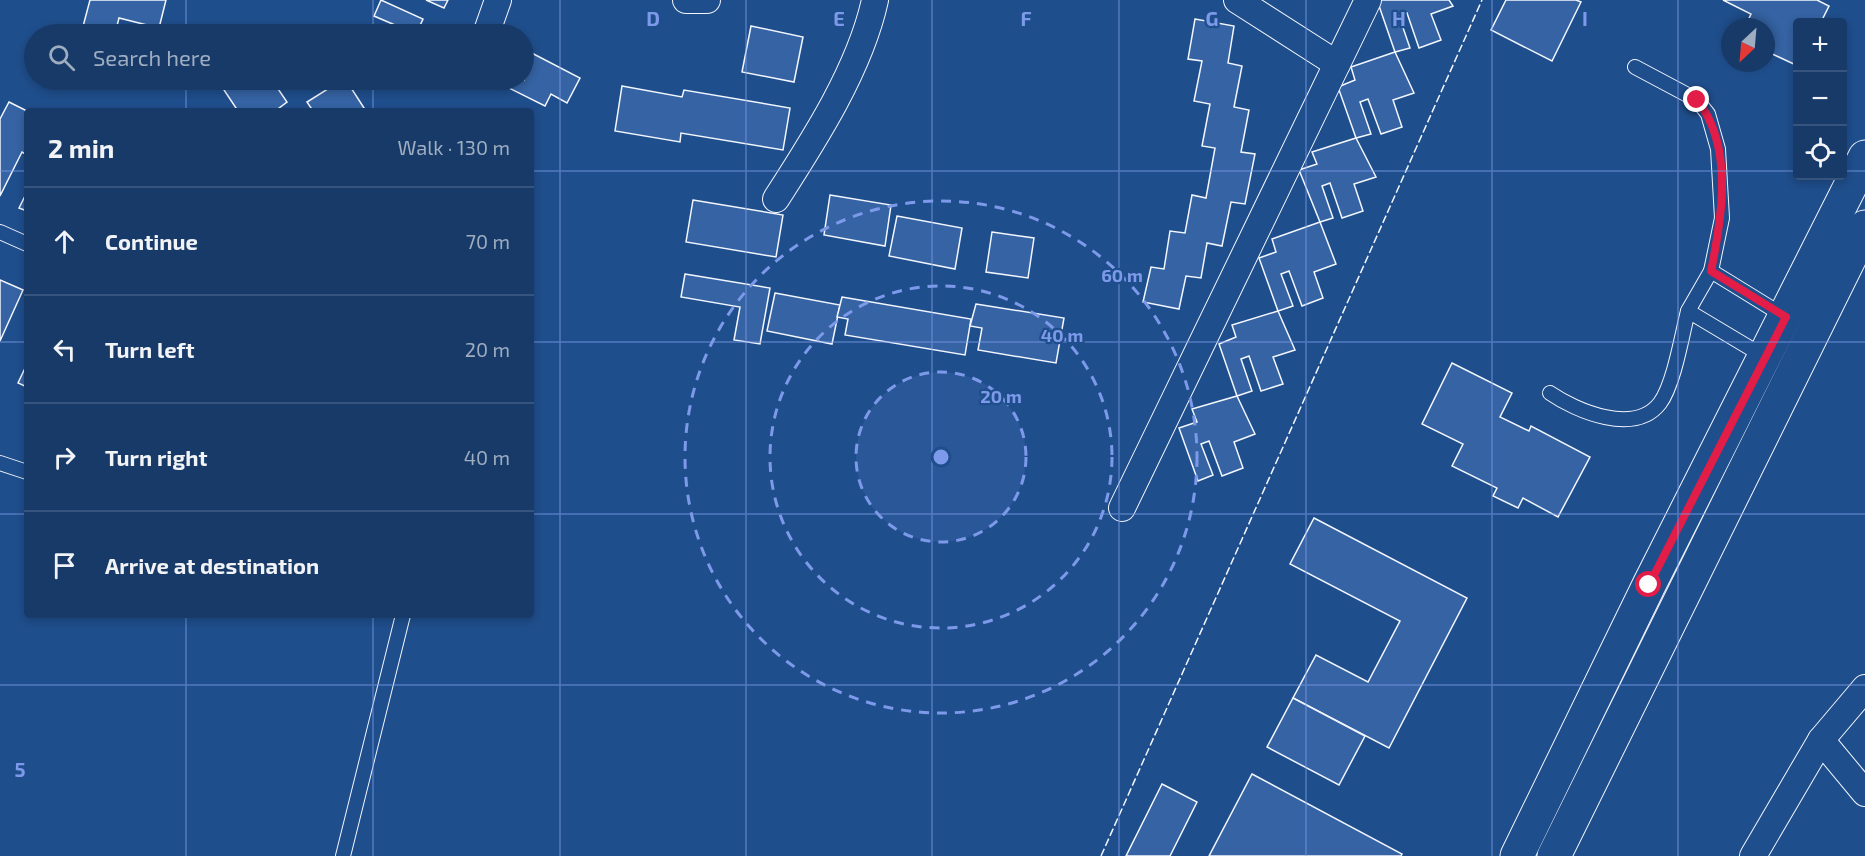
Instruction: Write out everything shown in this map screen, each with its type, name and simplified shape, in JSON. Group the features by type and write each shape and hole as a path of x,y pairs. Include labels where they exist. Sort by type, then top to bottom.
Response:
{"main road":[{"path":"1517,856 1649,585 1865,157"},
{"path":"1554,856 1865,227"},
{"path":"1774,339 1800,360"}],"street":[{"path":"490,24 498,0"},
{"path":"686,0 707,0"},
{"path":"776,199 804,155 853,66 868,31 875,0"},
{"path":"1237,0 1337,64"},
{"path":"1122,508 1368,0"},
{"path":"1752,856 1821,740 1865,688"},
{"path":"1821,740 1865,793"}],"lane":[{"path":"1550,393 1572,408 1604,417 1625,419 1644,416 1659,403 1672,372 1688,311 1711,271 1722,218 1718,149 1708,114 1697,100 1635,67"},
{"path":"0,231 24,243"},
{"path":"1711,271 1774,339"},
{"path":"1688,311 1774,339"},
{"path":"0,463 24,471"},
{"path":"343,856 402,618"}],"building":[{"path":"90,0 166,0 160,24 143,24 119,18 118,24 84,24"},
{"path":"381,0 423,19 421,24 393,24 374,16"},
{"path":"426,0 448,0 444,8"},
{"path":"1377,0 1449,0 1453,6 1431,14 1441,40 1419,48 1407,13 1399,16 1410,48 1395,52"},
{"path":"1506,0 1576,0 1581,2 1552,61 1491,30"},
{"path":"1723,0 1817,0 1829,6 1823,18 1793,18 1793,64 1775,55 1775,18 1749,18 1751,14"},
{"path":"1195,19 1234,26 1228,63 1242,66 1234,107 1249,110 1241,152 1255,154 1245,204 1231,202 1222,246 1207,243 1201,278 1186,276 1179,309 1143,302 1151,267 1164,269 1170,231 1185,233 1192,195 1206,198 1215,148 1202,146 1210,104 1194,101 1202,61 1188,59"},
{"path":"751,26 803,37 794,82 742,72"},
{"path":"1395,52 1414,93 1393,100 1402,127 1381,134 1368,99 1360,102 1371,134 1356,138 1338,87 1355,80 1351,67"},
{"path":"534,54 580,78 567,103 551,94 545,106 513,90 534,90"},
{"path":"622,86 682,97 684,90 790,108 783,150 681,133 680,142 615,131"},
{"path":"224,90 279,90 287,102 279,108 236,108"},
{"path":"326,90 352,90 364,108 311,108 307,102"},
{"path":"9,102 24,110 24,153 22,152 0,196 0,119"},
{"path":"1356,138 1376,177 1354,184 1363,211 1342,218 1330,183 1322,186 1333,218 1320,222 1299,170 1317,164 1312,152"},
{"path":"830,195 891,205 885,246 824,235"},
{"path":"24,198 24,210 19,208"},
{"path":"693,200 783,215 776,257 686,242"},
{"path":"897,216 962,228 955,269 889,256"},
{"path":"1320,222 1336,264 1314,272 1323,298 1302,306 1289,271 1281,274 1293,306 1278,311 1259,258 1276,252 1272,239"},
{"path":"992,232 1034,238 1028,278 986,272"},
{"path":"685,274 770,288 760,344 734,340 740,307 681,297"},
{"path":"0,280 23,290 0,341"},
{"path":"775,293 840,305 832,344 767,331"},
{"path":"842,297 971,319 965,355 845,335 848,319 837,317"},
{"path":"976,304 1064,318 1056,363 978,350 982,328 970,326"},
{"path":"1278,311 1295,350 1273,357 1283,384 1261,391 1249,356 1241,359 1252,391 1237,396 1219,344 1236,337 1232,325"},
{"path":"1452,363 1512,393 1500,417 1529,431 1531,426 1590,457 1558,517 1523,498 1518,508 1493,496 1497,488 1452,466 1463,444 1422,424"},
{"path":"24,370 24,386 18,383"},
{"path":"1237,396 1255,434 1234,442 1243,468 1222,476 1209,441 1201,444 1213,475 1198,481 1179,428 1197,422 1192,409"},
{"path":"1314,518 1467,598 1389,748 1293,698 1316,655 1368,682 1400,621 1290,564"},
{"path":"1293,698 1365,736 1339,785 1267,747"},
{"path":"1252,774 1402,854 1401,856 1209,856"},
{"path":"1162,784 1197,802 1170,856 1126,856"}],"fence":[{"path":"1101,856 1482,0"}],"route":[{"path":"1649,585 1786,317 1711,271 1722,218 1721,181 1718,149 1708,114 1697,100"}]}
